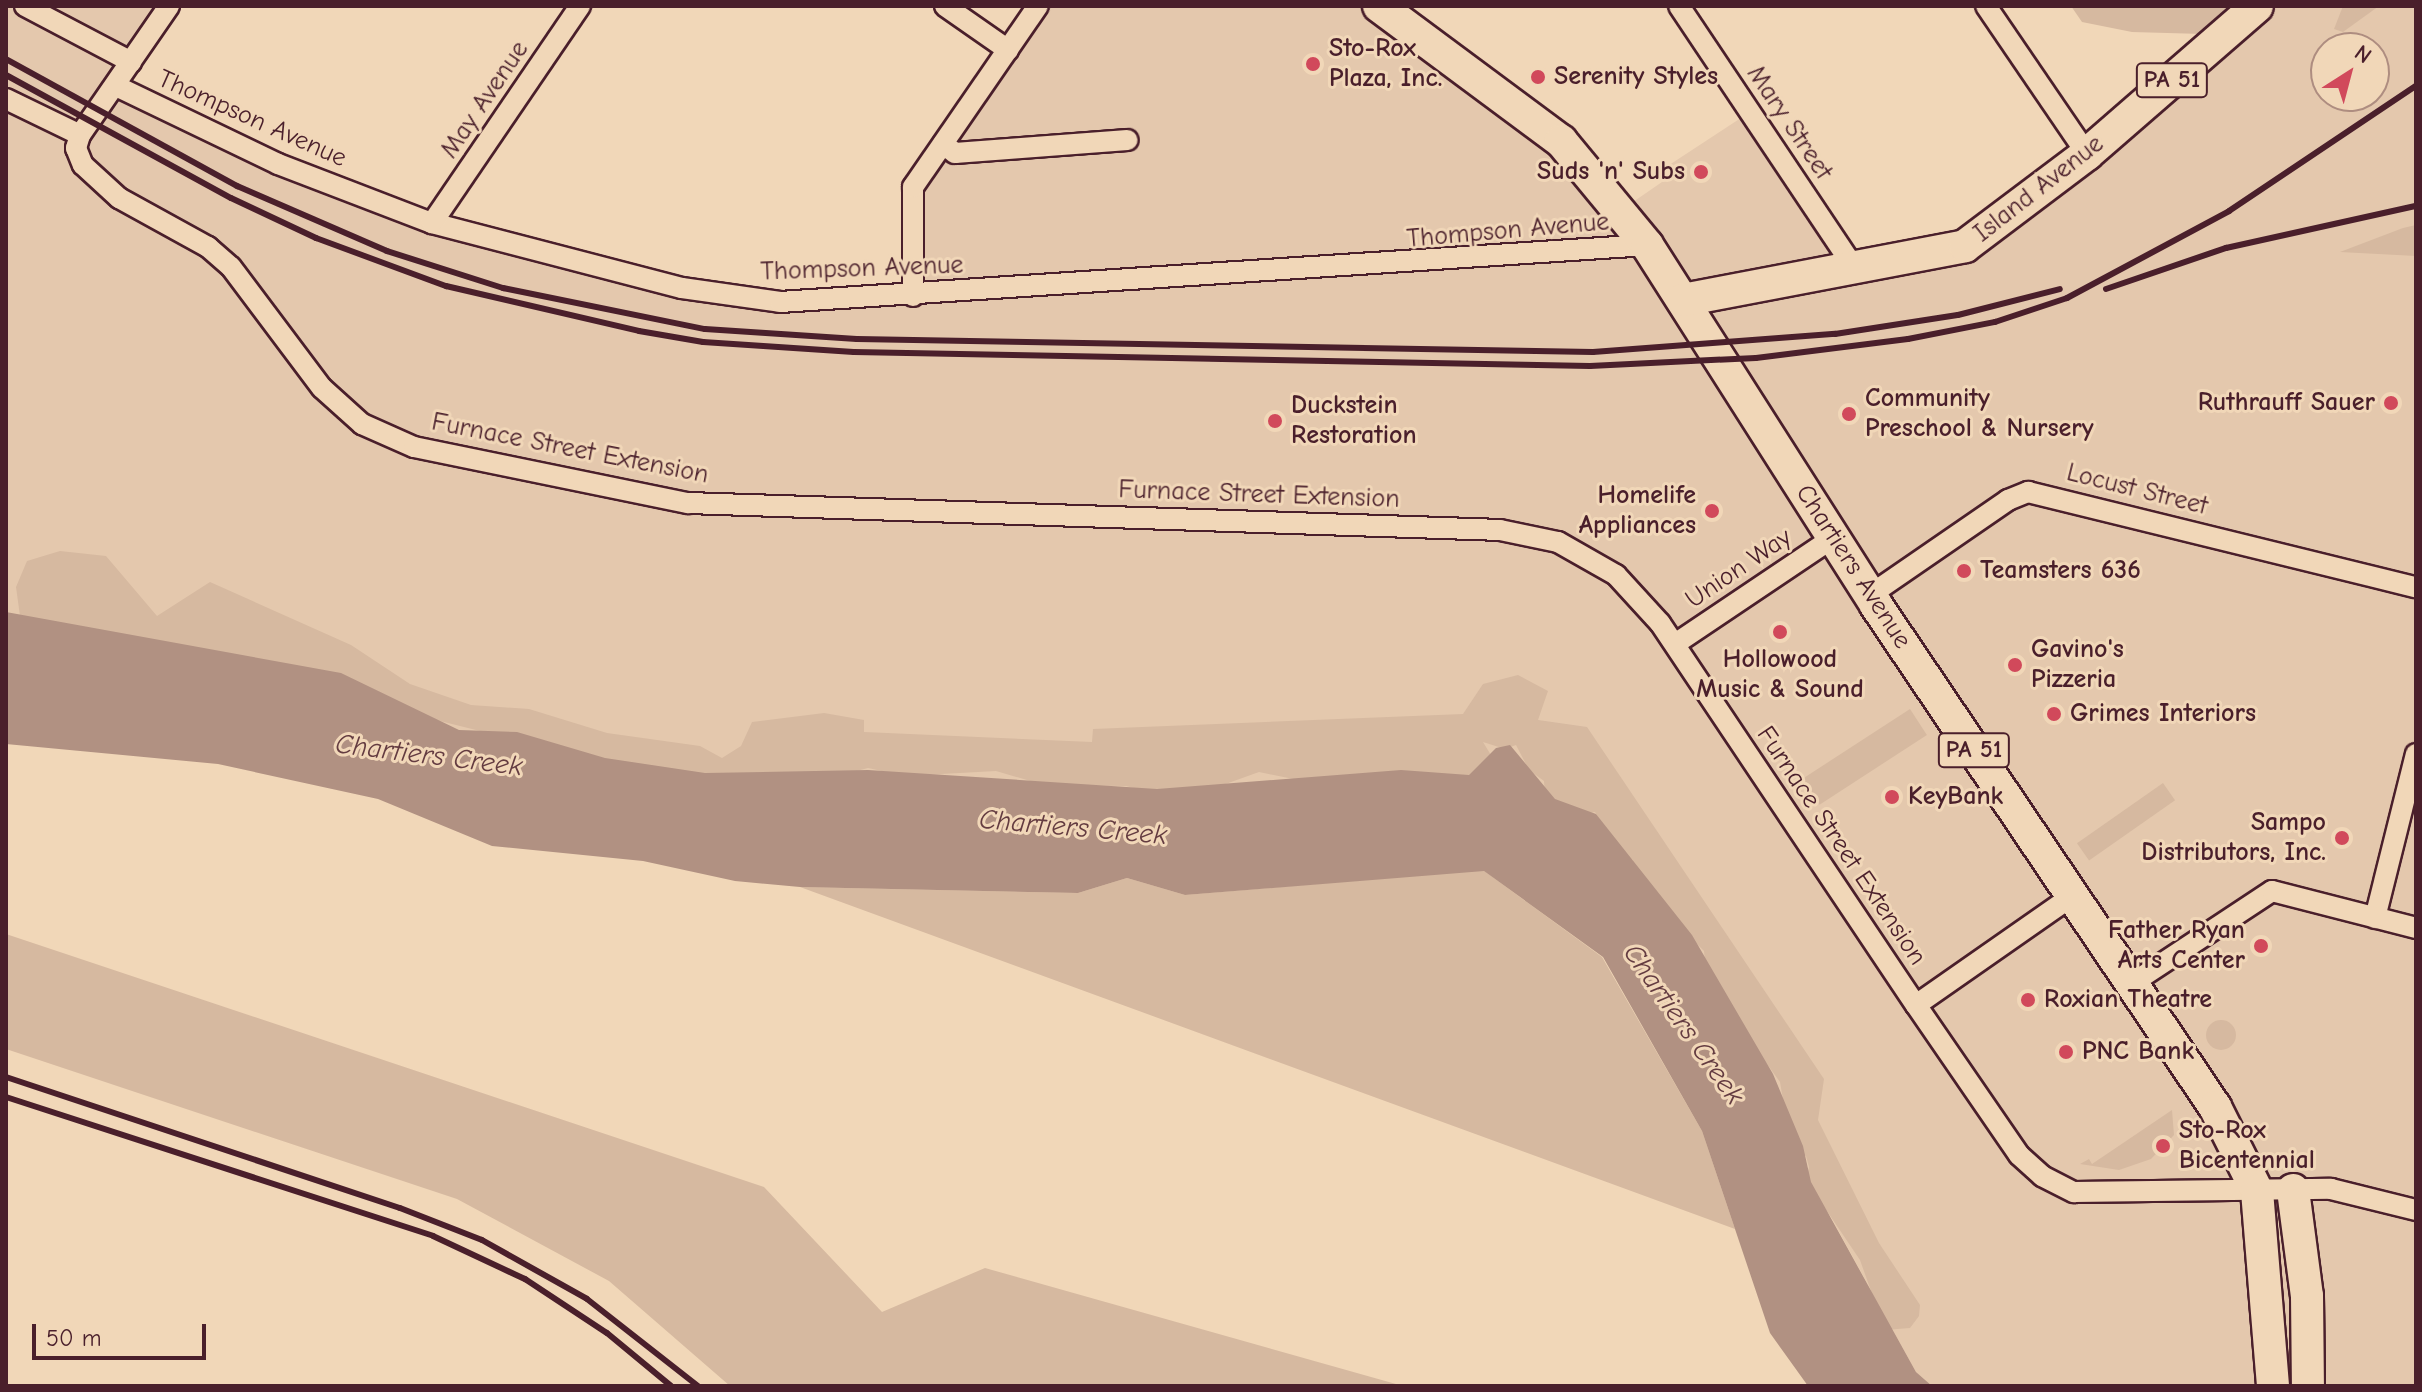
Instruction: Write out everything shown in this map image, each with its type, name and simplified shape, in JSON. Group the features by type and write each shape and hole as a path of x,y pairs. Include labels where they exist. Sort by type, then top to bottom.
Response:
{"main road":[{"name":"Chartiers Avenue","path":"1379,6 1561,141 1647,245 1870,595 2215,1107 2257,1191"},
{"name":"Island Avenue","path":"1683,300 1856,270 1965,246 2087,154 2257,6"},
{"path":"2293,1190 2307,1296 2308,1386"},
{"name":"PA 51","path":"2257,1191 2273,1386"}],"street":[{"path":"25,6 131,62"},
{"path":"6,99 80,135 169,6"},
{"name":"May Avenue","path":"432,223 580,6"},
{"path":"945,6 1008,50"},
{"path":"913,296 913,187 1038,6"},
{"name":"Mary Street","path":"1679,6 1856,270"},
{"path":"1986,6 2087,154"},
{"name":"Thompson Avenue","path":"116,86 278,164 432,223 682,288 780,302 913,296 1647,245"},
{"name":"Furnace Street Extension","path":"80,135 76,148 96,181 208,247 240,277 341,409 414,447 688,503 1500,530 1558,542 1598,562 1639,598 1675,644 2019,1155 2052,1183 2074,1192 2107,1193 2331,1189 2416,1210"},
{"path":"943,144 955,153 1128,140"},
{"name":"Locust Street","path":"1870,595 2008,500 2028,492 2416,587"},
{"name":"Union Way","path":"1675,644 1833,538"},
{"path":"2375,918 2416,754"},
{"path":"2131,984 2272,891 2416,928"},
{"path":"1916,1005 2072,896"}],"shaded area":[{"path":"6,6 169,6 116,85 432,223 780,302 913,295 913,187 1038,6 1379,6 1620,211 1662,182 1657,173 1750,112 1856,270 1926,257 2257,6 2416,6 2416,1386 1932,1386 1916,1372 1811,1181 1803,1146 1469,775 626,810 6,676"},
{"path":"2071,6 2236,6 2203,34 2132,32 2082,22"},
{"path":"2343,6 2379,6 2343,32 2334,29"},
{"path":"2416,225 2416,256 2340,252 2403,228"},
{"path":"60,551 106,556 157,616 210,582 351,645 410,684 471,705 529,709 607,733 700,746 722,758 741,746 752,722 824,713 864,720 864,732 1092,742 1093,729 1463,714 1483,684 1518,675 1548,691 1538,720 1587,727 1824,1079 1818,1120 1879,1243 1920,1305 1919,1316 1910,1328 1885,1330 1860,1260 1806,1180 1809,1167 1806,1156 1791,1146 1780,1082 1707,981 1704,951 1664,911 1659,893 1645,889 1630,867 1633,860 1619,853 1595,812 1578,815 1545,795 1544,781 1529,770 1516,745 1505,749 1483,742 1497,765 1494,776 1318,784 1259,772 1181,800 1126,786 1044,785 996,771 905,776 868,768 841,775 656,775 20,616 16,587 27,561"},
{"path":"1910,709 1927,735 1820,805 1803,779"},
{"path":"2163,783 2175,800 2089,860 2077,843"},
{"path":"1483,870 1602,957 1702,1131 1735,1229 800,887 1078,893 1127,878 1185,895"},
{"path":"6,934 764,1187 882,1312 985,1268 1403,1386 730,1386 609,1281 457,1199 6,1049"},
{"path":"2221,1020 2227,1021 2235,1029 2235,1041 2227,1049 2221,1050 2215,1049 2207,1041 2206,1035 2207,1029 2215,1021"},
{"path":"2172,1110 2174,1135 2151,1159 2119,1170 2080,1164 2089,1159 2092,1164"}],"water":[{"name":"Chartiers Creek","path":"6,612 341,673 459,730 517,732 605,758 705,773 868,770 1157,789 1401,770 1469,775 1496,748 1510,745 1555,799 1596,814 1692,935 1773,1074 1803,1146 1811,1182 1916,1372 1932,1386 1808,1386 1770,1333 1702,1131 1603,957 1484,871 1185,895 1127,878 1078,893 800,887 735,881 643,861 492,846 378,799 218,764 6,744"}],"railway":[{"path":"6,59 237,186 387,251 503,288 705,329 857,339 1593,352 1835,334 1958,315 2060,289"},
{"path":"6,75 231,198 316,238 446,286 639,331 703,342 854,352 1590,366 1756,358 1908,339 1995,322 2067,298 2229,211 2416,86"},
{"path":"2106,289 2226,248 2416,206"},
{"path":"6,1077 400,1208 482,1240 587,1299 698,1386"},
{"path":"6,1097 433,1236 525,1279 607,1333 671,1386"}],"place":[{"name":"Sto-Rox Plaza, Inc.","path":"1313,64"},
{"name":"Serenity Styles","path":"1538,77"},
{"name":"Suds 'n' Subs","path":"1701,172"},
{"name":"Ruthrauff Sauer","path":"2391,403"},
{"name":"Community Preschool & Nursery","path":"1849,414"},
{"name":"Duckstein Restoration","path":"1275,421"},
{"name":"Homelife Appliances","path":"1712,511"},
{"name":"Teamsters 636","path":"1964,571"},
{"name":"Hollowood Music & Sound","path":"1780,632"},
{"name":"Gavino's Pizzeria","path":"2015,665"},
{"name":"Grimes Interiors","path":"2054,714"},
{"name":"KeyBank","path":"1892,797"},
{"name":"Sampo Distributors, Inc.","path":"2342,838"},
{"name":"Father Ryan Arts Center","path":"2261,946"},
{"name":"Roxian Theatre","path":"2028,1000"},
{"name":"PNC Bank","path":"2066,1052"},
{"name":"Sto-Rox Bicentennial","path":"2163,1146"}]}
